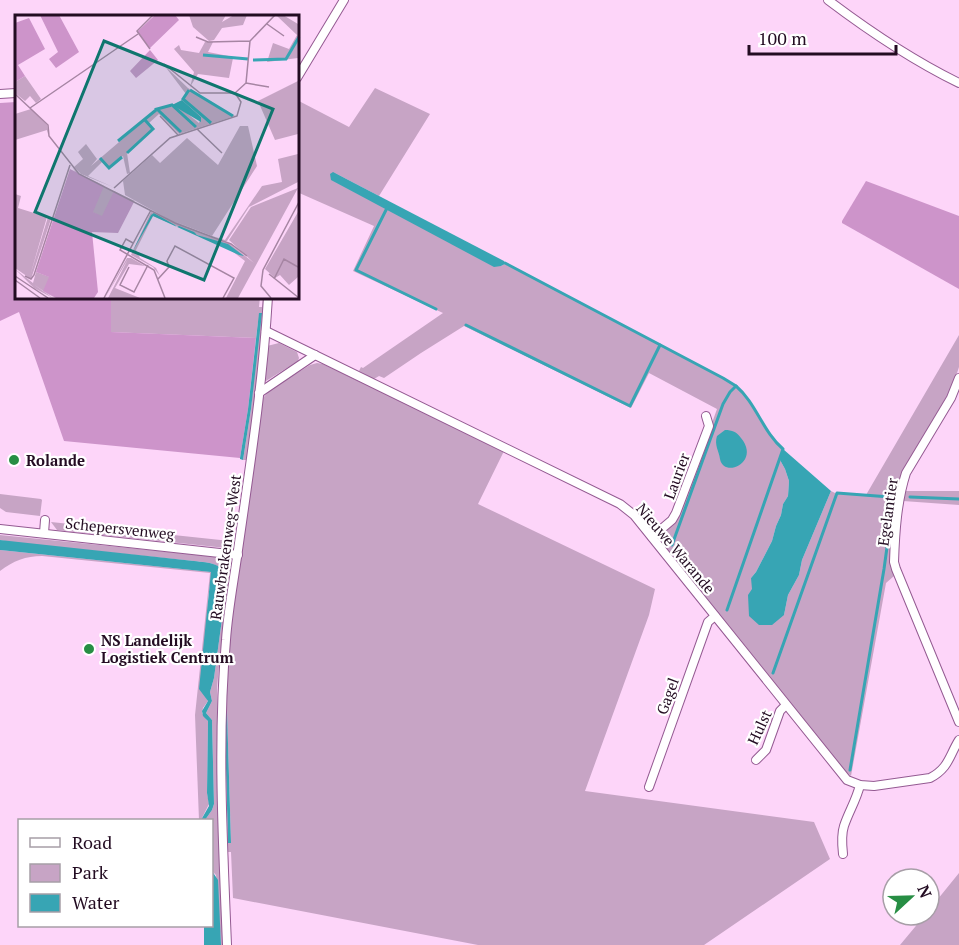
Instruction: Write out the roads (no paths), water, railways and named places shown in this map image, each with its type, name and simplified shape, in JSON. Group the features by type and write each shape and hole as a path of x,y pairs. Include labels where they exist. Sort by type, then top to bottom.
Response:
{"street":[{"path":"298,74 344,0"},
{"path":"828,0 876,35 959,83"},
{"path":"0,94 15,93"},
{"name":"Rauwbrakenweg-West","path":"227,945 222,694 226,637 259,393 268,298"},
{"name":"Nieuwe Warande","path":"266,331 620,504 634,515 847,780 860,785"},
{"path":"259,393 315,354"},
{"name":"Egelantier","path":"959,378 951,398 906,473 898,513 894,562 959,722"},
{"name":"Laurier","path":"652,537 672,520 676,513 708,426 706,416"},
{"path":"44,534 45,520"},
{"name":"Schepersvenweg","path":"0,529 238,555"},
{"name":"Gagel","path":"648,787 708,622 715,616"},
{"name":"Hulst","path":"756,759 766,750 780,711 786,705"},
{"path":"843,854 844,827 857,798 860,785 874,786 930,778 939,774 945,768 959,740"}],"water":[{"path":"333,172 504,261 505,264 494,267 331,180 330,174"},
{"path":"259,313 262,313 243,460 240,458"},
{"path":"725,430 738,434 746,447 747,454 740,465 728,468 720,459 716,442 717,436"},
{"path":"783,449 831,491 802,560 799,575 788,595 784,615 772,625 759,625 749,616 748,595 752,589 751,578 772,541 783,504 788,496 789,481 780,460"},
{"path":"0,540 205,562 223,571 227,582 214,678 210,692 212,701 206,713 212,720 214,804 206,819 202,819 209,806 207,793 208,721 202,711 208,701 199,689 211,572 0,550"},
{"path":"227,710 231,843 228,843"},
{"path":"213,872 218,880 221,945 204,945 204,927 213,927"}],"waterway":[{"path":"388,206 356,270 436,309"},
{"path":"505,263 736,386"},
{"path":"466,325 630,406 660,345"},
{"path":"672,545 723,404 736,386 783,449 727,610"},
{"path":"773,673 837,493 890,497 889,501"},
{"path":"910,497 959,499"},
{"path":"850,770 892,511"}],"place":[{"name":"Rolande","path":"14,460"},
{"name":"NS Landelijk Logistiek Centrum","path":"89,649"}]}
